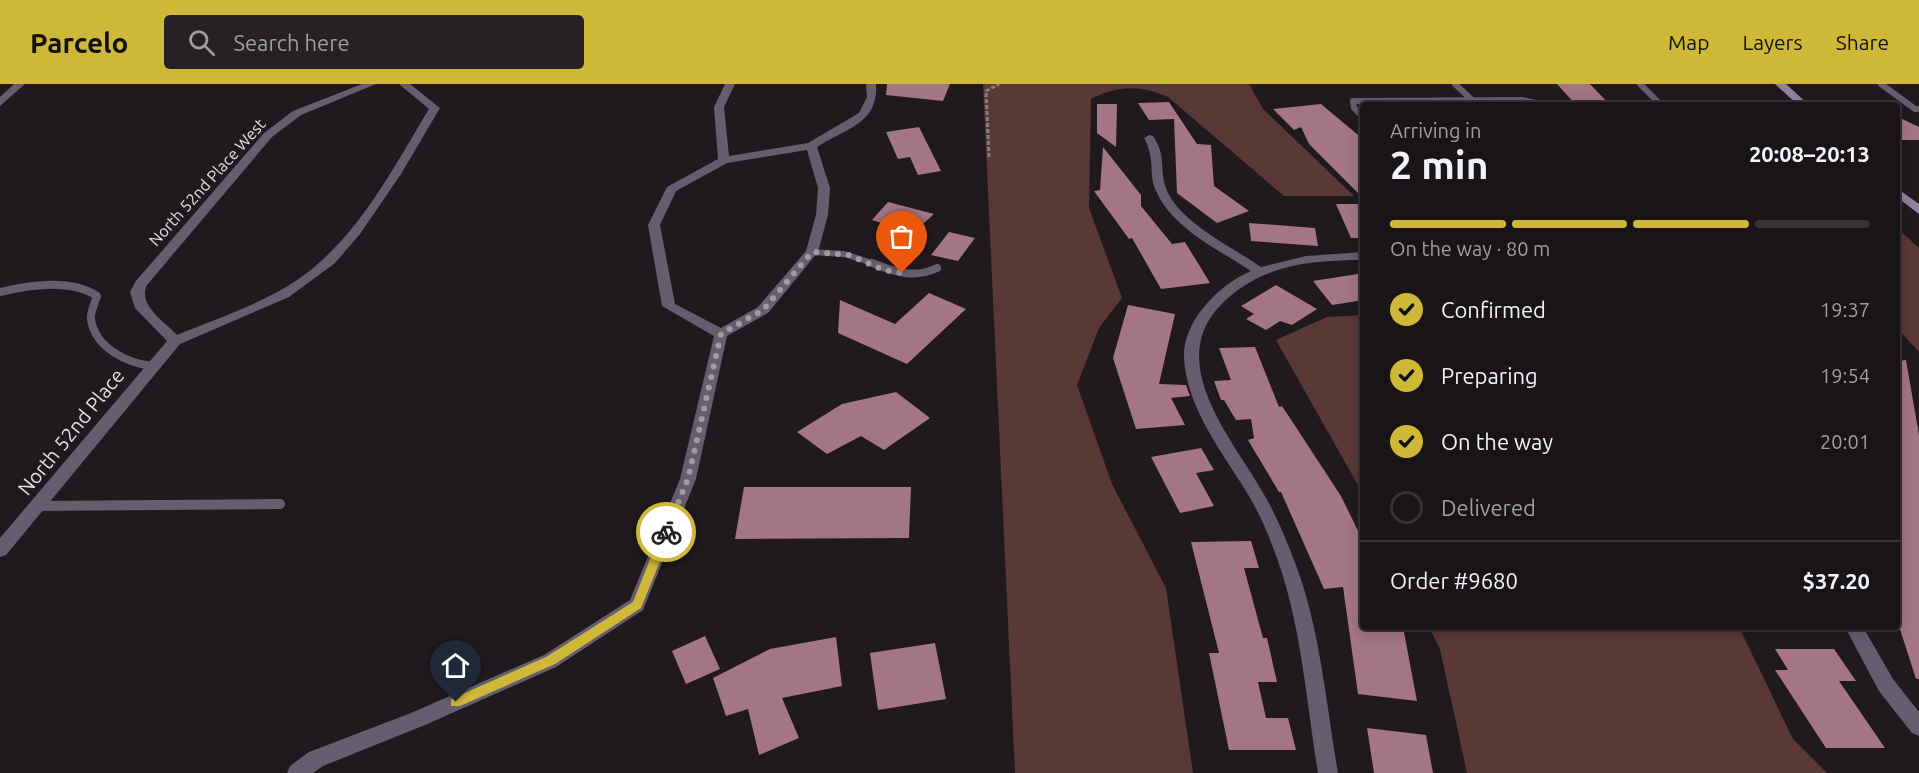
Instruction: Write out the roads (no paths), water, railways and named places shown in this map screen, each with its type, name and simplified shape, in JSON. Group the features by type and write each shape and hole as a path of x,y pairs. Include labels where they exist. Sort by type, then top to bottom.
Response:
{"street":[{"path":"0,103 20,84"},
{"name":"North 52nd Place West","path":"175,341 140,305 136,292 151,271 268,135 297,113 371,84"},
{"path":"175,341 284,294 332,260 396,174 435,108 404,84"},
{"path":"724,160 719,107 730,84"},
{"path":"721,334 669,306 654,225 671,189 724,160 811,146 860,119 869,110 874,96 871,84"},
{"path":"1766,84 1787,102"},
{"path":"1780,84 1801,102"},
{"path":"1149,138 1159,151 1161,192 1179,216 1261,272"},
{"path":"297,773 315,759 418,719 550,661 637,605 688,479 721,334 763,310 812,252 822,215 824,188 811,146"},
{"path":"1900,194 1919,210"},
{"path":"1328,773 1304,620 1288,566 1267,514 1211,420 1199,392 1191,357 1198,327 1208,310 1224,294 1261,272 1313,257 1360,256"},
{"name":"North 52nd Place","path":"2,546 175,341"},
{"path":"1856,630 1886,685 1919,727"}],"lane":[{"path":"1455,84 1473,100"},
{"path":"1640,84 1658,102"},
{"path":"1881,84 1917,109"},
{"path":"1360,114 1354,108 1353,101 1522,100 1531,102"},
{"path":"812,252 849,255 884,270 902,273 930,273 937,268"},
{"path":"0,292 38,287 74,288 93,292 97,296 92,320 102,341 130,363 152,366"},
{"path":"36,506 280,504"}]}
